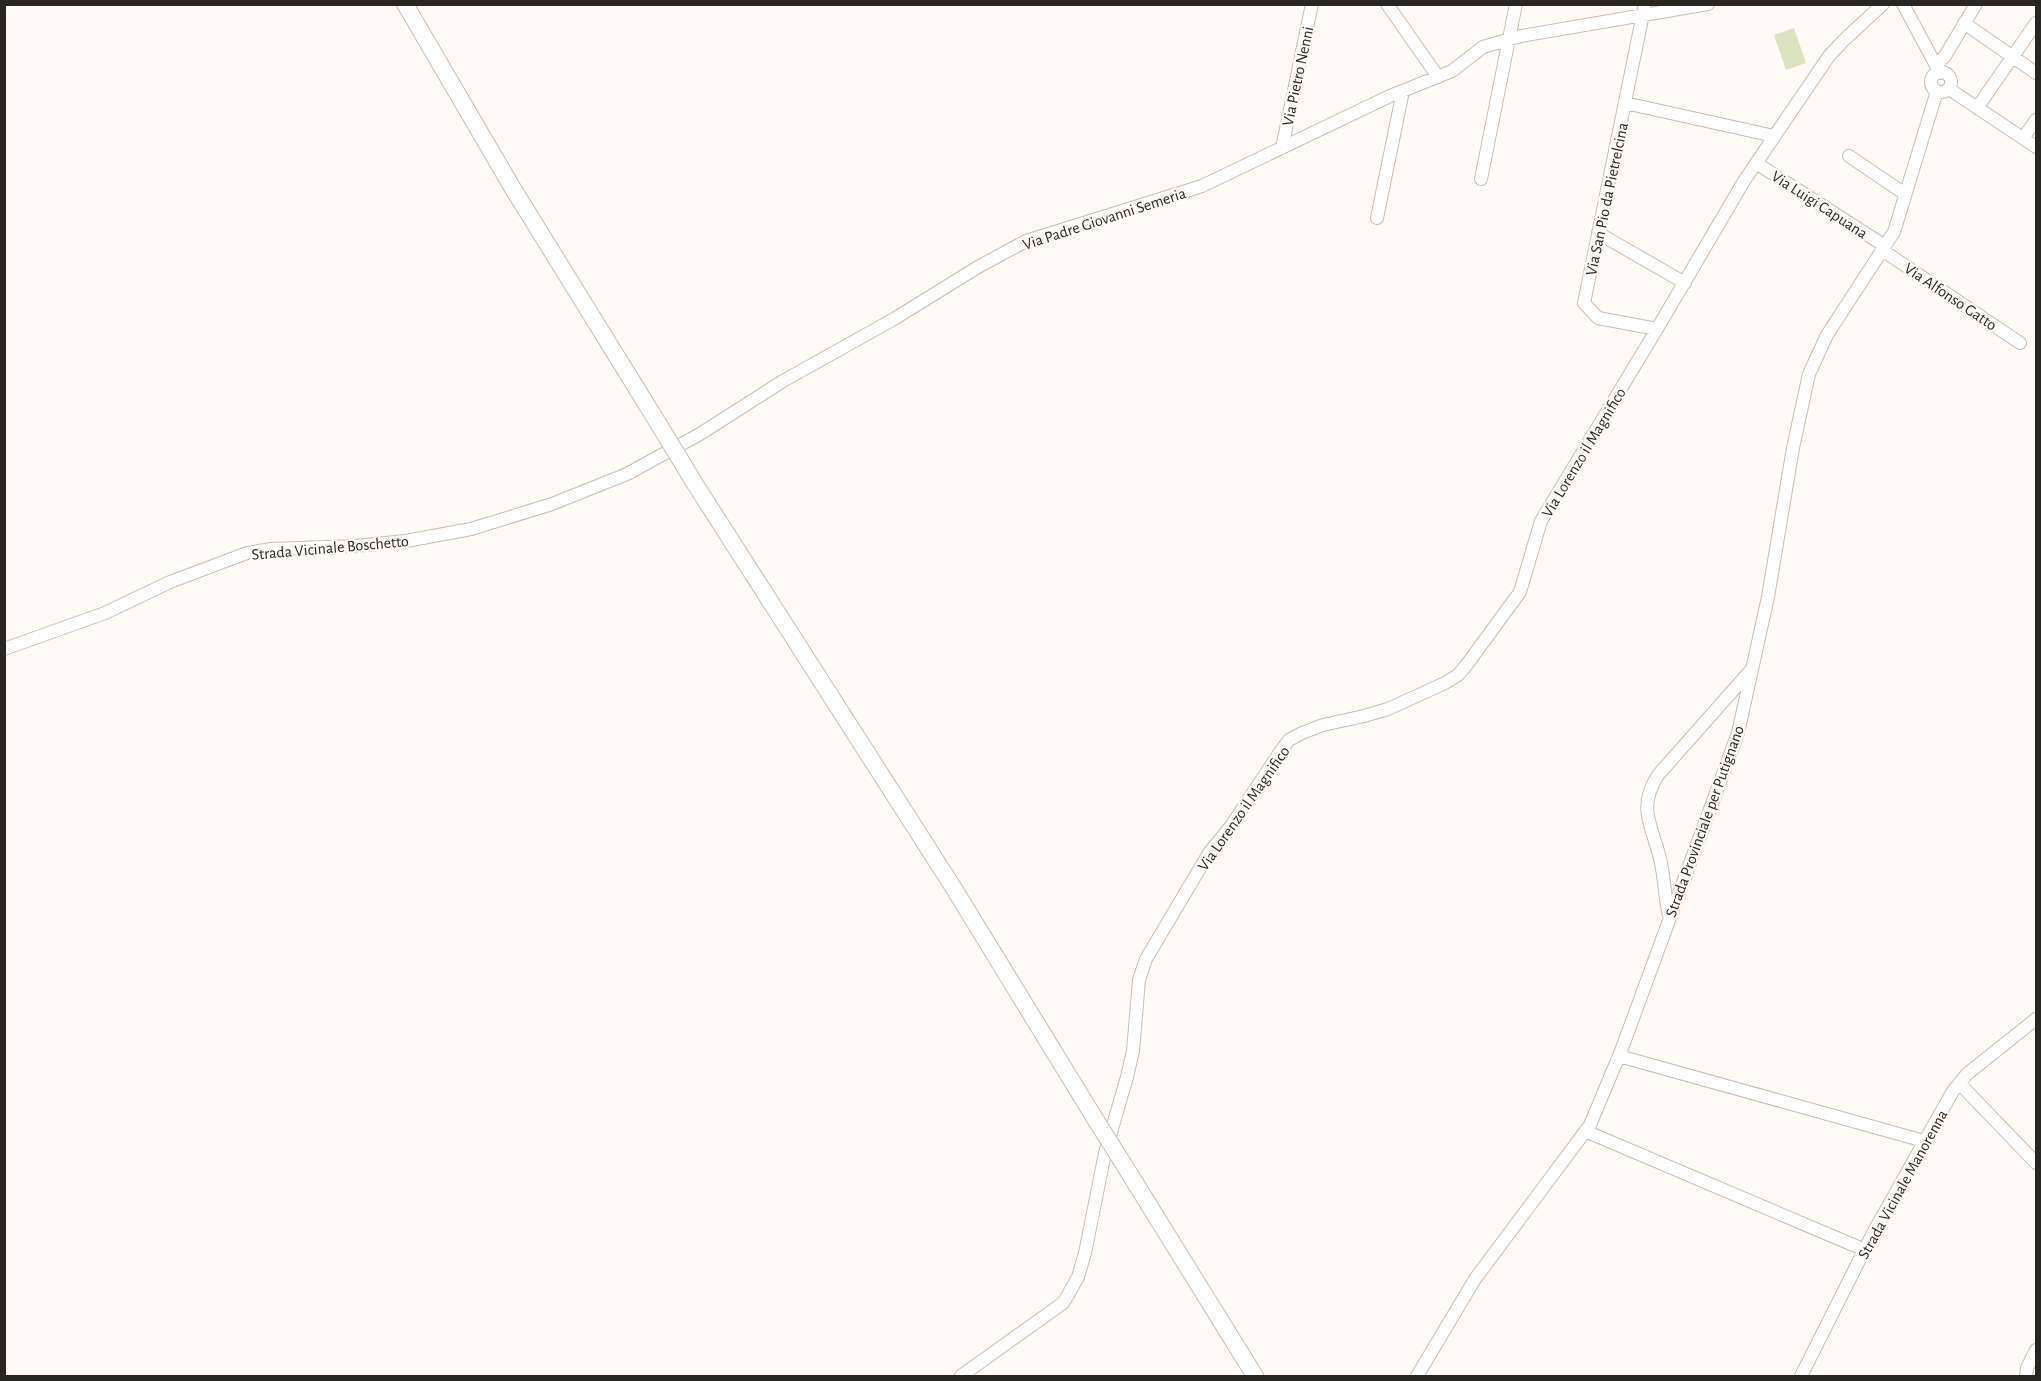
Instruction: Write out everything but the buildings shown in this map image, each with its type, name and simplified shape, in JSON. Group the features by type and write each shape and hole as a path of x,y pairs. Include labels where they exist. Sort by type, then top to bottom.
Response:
{"main road":[{"path":"405,4 512,187 695,484 953,887 1255,1377"}],"street":[{"name":"Via Pietro Nenni","path":"1282,148 1312,4"},
{"path":"1387,4 1438,77"},
{"path":"1481,179 1516,4"},
{"name":"Via Padre Giovanni Semeria","path":"783,381 1026,241 1202,186 1403,91 1452,71 1483,47 1509,39 1644,10 1708,4"},
{"name":"Via Lorenzo il Magnifico","path":"961,1377 1063,1303 1078,1277 1105,1153 1133,1051 1139,980 1146,959 1209,853 1289,740 1323,725 1388,709 1445,683 1465,668 1520,592 1541,521 1756,163 1829,56 1883,4"},
{"path":"1903,4 1939,68 1950,79 1943,90 1977,108 2037,147"},
{"path":"1939,68 1976,4"},
{"name":"Via San Pio da Pietrelcina","path":"1644,10 1584,303 1598,318 1657,329"},
{"path":"1964,23 2037,73"},
{"path":"1977,108 2037,23"},
{"name":"Strada Provinciale per Putignano","path":"1418,1377 1475,1279 1590,1125 1619,1056 1669,915 1732,751 1768,597 1793,448 1809,374 1827,335 1894,232 1905,194 1943,90"},
{"path":"1377,218 1403,91"},
{"path":"1626,103 1774,136"},
{"path":"2024,138 2037,120"},
{"path":"1849,156 1905,194"},
{"name":"Via Luigi Capuana","path":"1756,163 1883,248"},
{"path":"1599,232 1685,283"},
{"name":"Via Alfonso Gatto","path":"1883,248 2020,343"},
{"name":"Strada Vicinale Boschetto","path":"4,649 105,613 170,582 247,553 271,549 356,546 406,541 471,529 552,504 627,474 700,434 783,381"},
{"path":"1669,915 1664,894 1662,868 1646,804 1648,789 1753,668"},
{"name":"Strada Vicinale Manorenna","path":"1801,1377 1865,1250 1924,1141 1959,1083 1967,1074 2037,1019"},
{"path":"1619,1056 1924,1141"},
{"path":"1959,1083 2037,1163"},
{"path":"1585,1131 1865,1250"},
{"path":"2026,1377 2027,1368 2037,1350"}],"green space":[{"path":"1794,28 1806,63 1786,70 1774,35"}]}
